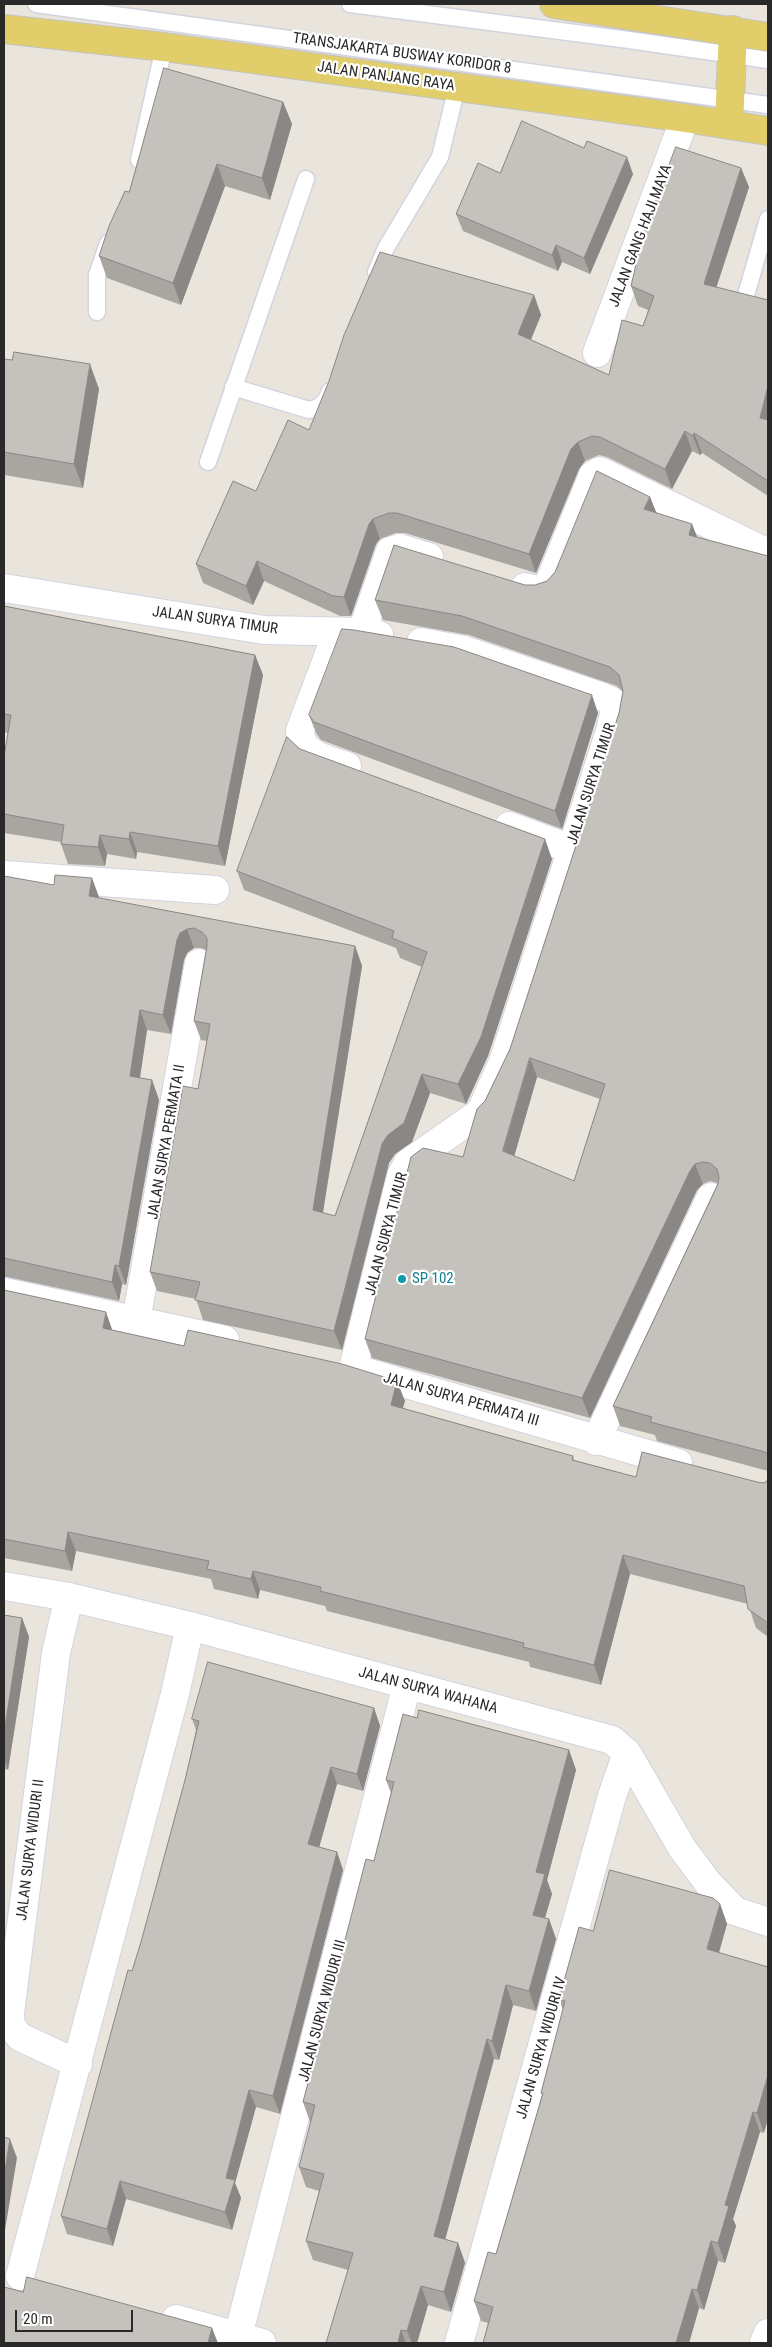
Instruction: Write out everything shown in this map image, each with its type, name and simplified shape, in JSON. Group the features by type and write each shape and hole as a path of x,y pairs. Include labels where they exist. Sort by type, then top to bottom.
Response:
{"main road":[{"path":"554,4 732,42 768,37"},
{"name":"JALAN PANJANG RAYA","path":"4,29 164,47 685,118 729,113 768,131"},
{"path":"729,113 732,42"}],"street":[{"name":"JALAN GANG HAJI MAYA","path":"597,353 685,118"},
{"path":"501,579 537,590 548,586 593,475 600,472 768,553"},
{"path":"369,774 314,754 305,747 300,738 300,731 390,551 400,548 455,565"},
{"name":"JALAN SURYA TIMUR","path":"4,588 264,630 350,632 464,650 612,701 615,708 611,728 503,1062 482,1109 404,1167 353,1369"},
{"path":"488,819 571,849"},
{"path":"4,875 215,890"},
{"name":"JALAN SURYA PERMATA II","path":"136,1321 199,964"},
{"path":"596,1440 711,1196"},
{"path":"4,1292 249,1346"},
{"name":"JALAN SURYA PERMATA III","path":"325,1362 701,1469"},
{"name":"JALAN SURYA WAHANA","path":"4,1586 69,1597 190,1626 612,1740 627,1753 682,1848 708,1884 734,1911 768,1922"},
{"name":"JALAN SURYA WIDURI II","path":"69,1597 56,1653 10,2013 11,2026 20,2037 78,2064"},
{"path":"48,2284 12,2274 78,2064 175,1694 190,1626"},
{"name":"JALAN SURYA WIDURI III","path":"250,2340 407,1685"},
{"name":"JALAN SURYA WIDURI IV","path":"460,2343 612,1796 627,1753"},
{"path":"152,2313 250,2340"},
{"path":"764,2343 768,2332"}],"lane":[{"name":"TRANSJAKARTA BUSWAY KORIDOR 8","path":"36,4 729,113 768,105"},
{"path":"350,4 732,42 768,60"},
{"path":"135,180 164,47"},
{"path":"372,283 386,248 440,157 457,87"},
{"path":"208,462 306,179"},
{"path":"744,302 768,219"},
{"path":"97,312 97,275 116,226"},
{"path":"233,387 309,410 319,408 327,398 333,379"}],"building":[{"path":"164,68 283,102 262,178 217,164 173,283 99,256 109,226 125,191 129,192"},
{"path":"522,121 584,148 587,141 627,157 584,258 556,245 552,255 456,214 478,163 500,173"},
{"path":"676,147 741,168 704,284 768,300 768,386 760,418 768,420 768,481 694,433 693,436 685,431 665,469 600,437 592,436 578,442 571,449 529,554 397,513 389,513 373,519 369,524 344,597 333,596 257,561 246,586 196,564 233,481 256,491 288,420 309,430 329,381 344,335 380,252 534,295 518,334 609,375 622,320 643,326 654,296 631,286 642,238"},
{"path":"14,352 90,364 74,464 4,452 4,359 12,360"},
{"path":"597,471 650,497 644,509 692,524 689,535 768,556 768,1454 650,1422 652,1417 613,1406 718,1184 717,1169 710,1163 695,1164 690,1171 582,1398 365,1339 411,1157 423,1148 463,1157 477,1109 485,1101 510,1049 619,713 623,691 619,675 610,667 462,616 375,600 394,545 525,585 535,585 547,581 555,572","holes":["530,1058 605,1084 574,1181 503,1151"]},
{"path":"4,606 255,655 218,846 130,832 129,839 100,835 98,847 61,844 64,825 4,814 4,756 11,715 4,714"},
{"path":"342,629 454,647 592,695 555,811 314,722 309,715"},
{"path":"287,737 300,749 545,839 481,1037 458,1084 422,1074 404,1123 388,1135 382,1144 334,1331 195,1300 200,1282 150,1272 183,1086 198,1089 210,1024 194,1021 207,938 202,932 194,928 180,933 177,940 163,1015 140,1010 130,1076 152,1080 119,1266 115,1265 112,1282 4,1258 4,876 54,885 55,875 92,878 89,896 355,946 313,1210 335,1216 427,952 392,938 394,931 237,871"},
{"path":"4,1290 106,1312 103,1328 184,1346 188,1330 342,1364 397,1381 391,1405 573,1456 572,1460 636,1477 642,1452 757,1482 764,1483 768,1480 768,1623 748,1609 744,1586 623,1555 594,1665 523,1647 524,1643 320,1591 321,1587 253,1571 251,1579 207,1569 209,1561 68,1532 65,1551 4,1539"},
{"path":"4,1615 22,1618 4,1733"},
{"path":"208,1662 374,1708 357,1774 331,1767 308,1844 337,1852 273,2096 249,2090 226,2178 235,2180 225,2212 120,2181 107,2229 61,2216 128,1970 132,1971 141,1942 185,1780 199,1721 192,1719"},
{"path":"419,1710 569,1750 536,1872 545,1874 533,1915 549,1919 529,1991 506,1985 492,2041 487,2039 434,2236 458,2243 444,2292 421,2286 407,2331 401,2330 398,2343 326,2343 353,2253 306,2241 324,2174 299,2167 315,2105 303,2102 366,1859 374,1861 394,1782 386,1780 403,1714 417,1718"},
{"path":"610,1870 713,1898 720,1904 707,1949 768,1967 768,2075 757,2113 753,2112 725,2205 729,2206 718,2243 711,2241 697,2290 692,2289 676,2343 483,2343 493,2307 474,2301 488,2252 496,2254 543,2093 541,2093 565,2001 559,1999 579,1927 593,1931"},
{"path":"4,2137 10,2139 4,2176"},
{"path":"27,2277 212,2328 208,2343 4,2343 4,2287 23,2292"}],"place":[{"name":"SP 102","path":"402,1279"}]}
